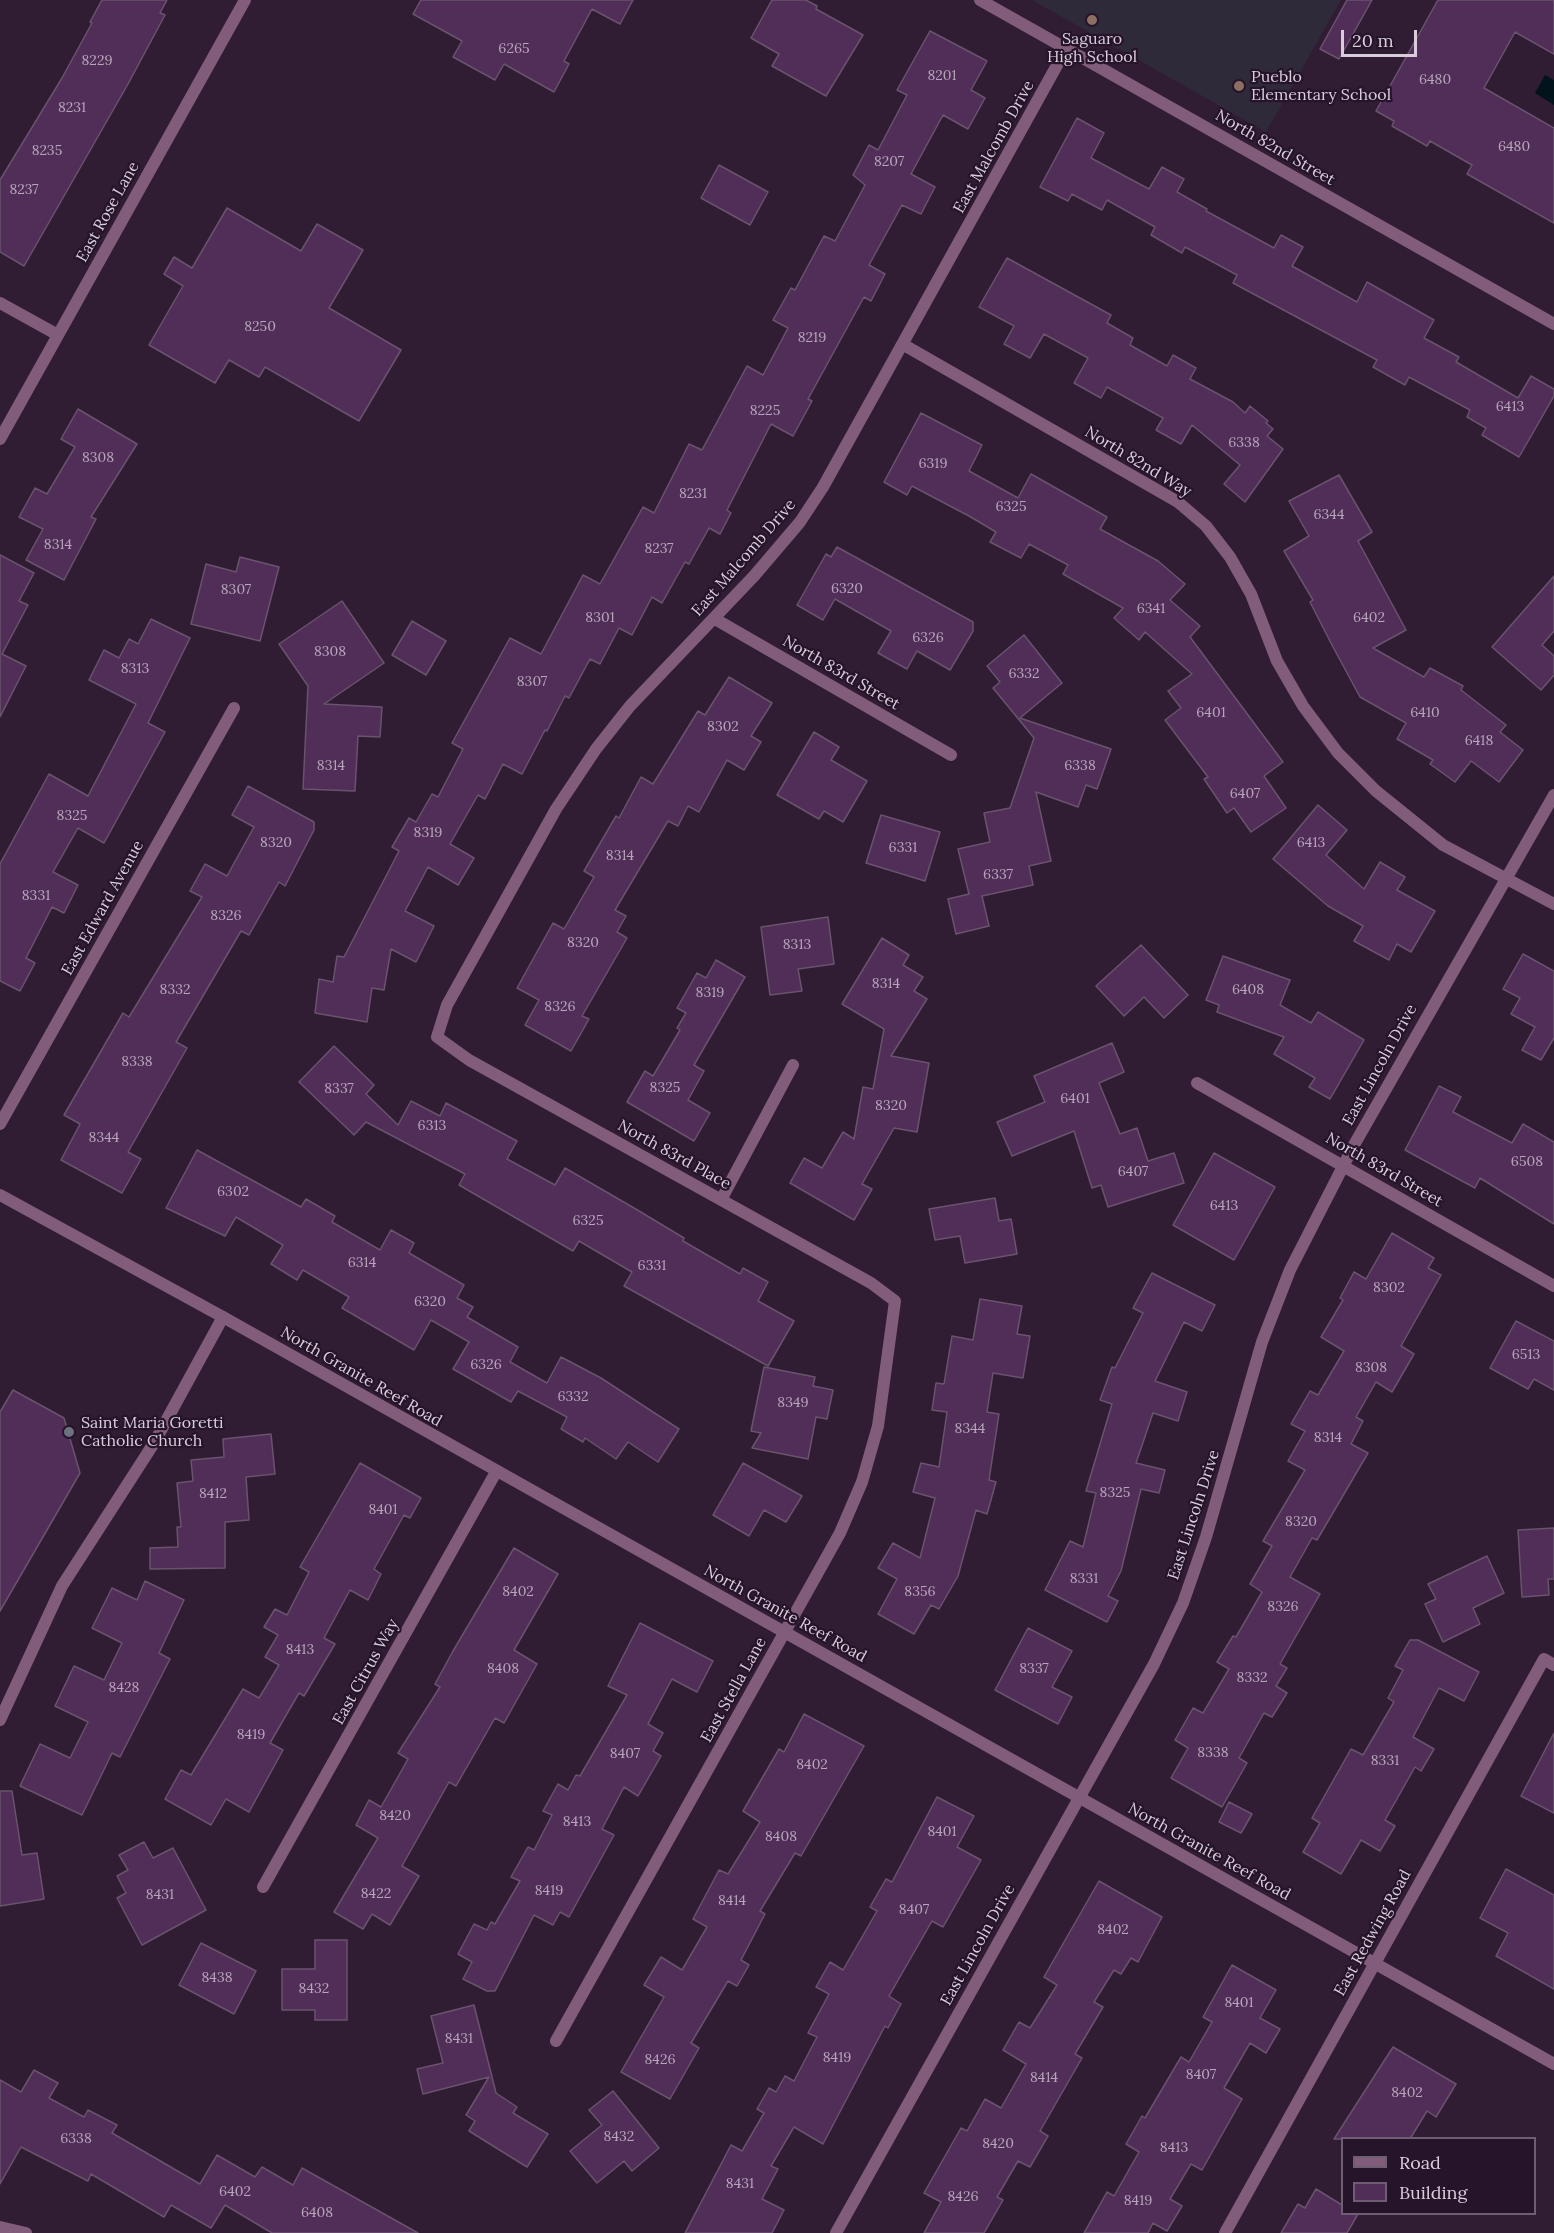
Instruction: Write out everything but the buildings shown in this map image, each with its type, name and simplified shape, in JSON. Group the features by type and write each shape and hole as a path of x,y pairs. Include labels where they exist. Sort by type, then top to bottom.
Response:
{"street":[{"name":"East Rose Lane","path":"0,439 245,0"},
{"name":"North 82nd Street","path":"980,0 1554,324"},
{"name":"East Malcomb Drive","path":"437,1037 447,1005 556,809 596,749 630,706 716,619 800,522 839,461 1066,49"},
{"path":"0,303 58,335"},
{"name":"North 82nd Way","path":"904,345 1178,502 1206,526 1230,557 1251,594 1277,661 1303,706 1338,753 1376,791 1443,845 1554,904"},
{"name":"North 83rd Street","path":"716,619 951,755"},
{"name":"East Edward Avenue","path":"0,1124 234,708"},
{"name":"East Lincoln Drive","path":"836,2233 1154,1664 1183,1603 1206,1537 1262,1342 1290,1270 1343,1166 1554,795"},
{"name":"North 83rd Place","path":"437,1037 469,1060 871,1282 895,1301"},
{"path":"721,1200 793,1065"},
{"name":"North 83rd Street","path":"1197,1083 1554,1286"},
{"name":"North Granite Reef Road","path":"0,1195 223,1317 1554,2064"},
{"name":"East Stella Lane","path":"556,2042 840,1533 862,1482 878,1426 895,1301"},
{"path":"0,1720 62,1586 154,1443 223,1317"},
{"name":"East Citrus Way","path":"263,1887 496,1472"},
{"name":"East Redwing Road","path":"1224,2233 1544,1659 1554,1665"},
{"path":"0,2227 26,2233"}],"shaded area":[{"name":"Pueblo Elementary School","path":"1032,0 1341,0 1266,132"}],"water":[{"path":"1545,75 1554,80 1554,105 1535,93"}],"place":[{"name":"Saguaro High School","path":"1092,20"},
{"name":"Pueblo Elementary School","path":"1239,86"},
{"name":"Saint Maria Goretti Catholic Church","path":"69,1432"}]}
